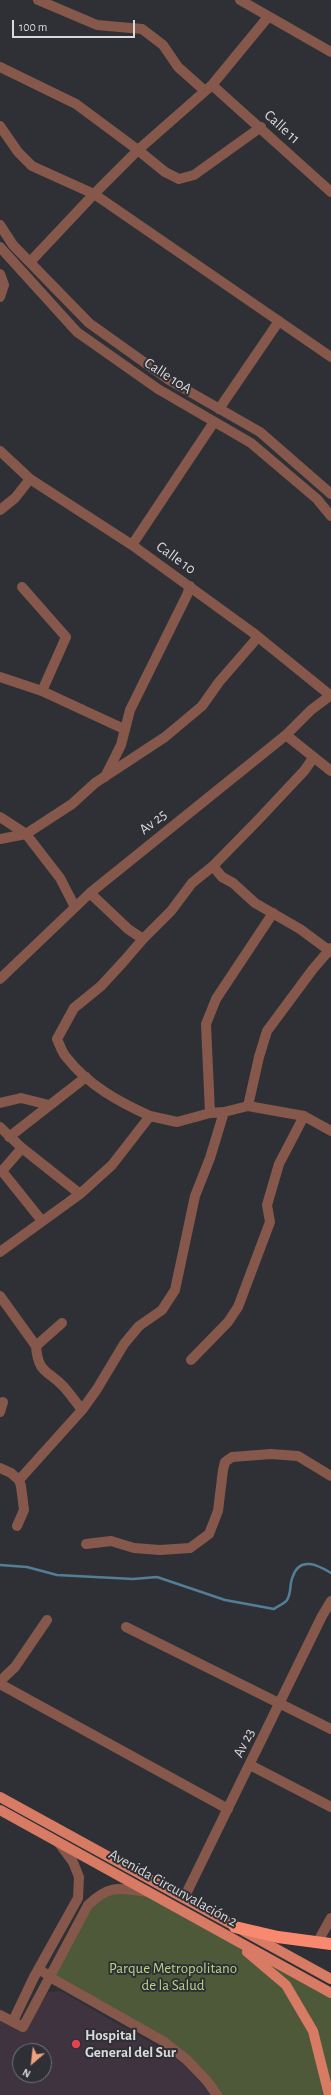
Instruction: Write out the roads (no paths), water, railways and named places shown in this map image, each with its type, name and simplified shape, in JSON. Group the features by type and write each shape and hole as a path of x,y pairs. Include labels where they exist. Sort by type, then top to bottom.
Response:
{"highway":[{"path":"232,1931 331,1944"}],"main road":[{"name":"Avenida Circunvalación 2","path":"0,1797 184,1898 232,1931 331,1993"},
{"name":"Avenida Circunvalación 2","path":"0,1810 148,1892 331,1979"},
{"path":"232,1931 286,1985 313,2031 329,2095"}],"street":[{"name":"Calle 11","path":"38,0 97,24 142,29 163,45 178,67 261,127 331,192"},
{"path":"240,0 331,52"},
{"path":"30,262 138,150 209,88 268,17"},
{"path":"0,67 76,104 165,172 179,179 194,175 261,127"},
{"path":"0,126 18,152 32,166 94,194 331,357"},
{"name":"Calle 10A","path":"0,225 13,245 88,323 169,380 260,432 331,494"},
{"name":"Calle 10A","path":"0,247 77,332 158,390 251,443 317,499 331,516"},
{"path":"0,274 4,284 0,297"},
{"path":"220,409 279,321"},
{"path":"132,544 214,422"},
{"name":"Calle 10","path":"2,456 30,479 132,544 190,586 258,637 331,695"},
{"path":"0,510 15,498 30,479"},
{"path":"105,778 121,745 130,710 188,595 190,586"},
{"path":"22,587 66,637 42,691"},
{"path":"0,839 26,834 72,804 95,783 105,778 165,737 202,706 219,682 258,637"},
{"path":"0,677 42,691 124,730"},
{"name":"Av 25","path":"0,978 90,892 286,735 311,710 331,695"},
{"path":"286,735 331,771"},
{"path":"314,757 304,771 264,814 213,866 192,883 171,911 100,986 74,1008 57,1039 66,1058 86,1077 107,1094 150,1116 177,1122 210,1113 224,1112 248,1106 304,1116 331,1131"},
{"path":"0,817 26,834 60,878 75,907"},
{"path":"213,866 222,877 233,883 255,903 300,929 330,950 313,969 267,1031 259,1057 248,1106"},
{"path":"90,892 128,929 143,939"},
{"path":"210,1113 206,1024 216,999 273,913"},
{"path":"9,1137 86,1077"},
{"path":"0,1103 21,1098 49,1105"},
{"path":"19,1480 82,1410 97,1389 124,1344 139,1326 162,1310 175,1290 195,1196 210,1158 224,1112"},
{"path":"0,1252 80,1194 112,1165 150,1116"},
{"path":"191,1360 228,1322 238,1307 270,1222 267,1205 279,1164 304,1116"},
{"path":"0,1126 9,1137 80,1194"},
{"path":"22,1148 2,1171 42,1221"},
{"path":"0,1296 36,1346 39,1365 47,1375 63,1386 82,1410"},
{"path":"36,1346 62,1323"},
{"path":"86,1544 111,1541 134,1548 160,1550 190,1548 209,1534 218,1510 225,1462 232,1457 271,1454 298,1456 331,1476"},
{"path":"0,1468 11,1473 19,1480 24,1510 17,1526"},
{"name":"Av 23","path":"184,1898 331,1601"},
{"path":"0,1681 14,1667 47,1620"},
{"path":"126,1627 331,1729"},
{"path":"0,1684 228,1809"},
{"path":"250,1765 331,1807"},
{"path":"13,2021 39,1968 78,1898 80,1877 73,1862 58,1843"},
{"path":"0,2015 23,2027 88,1904 101,1892 115,1889 148,1892"},
{"path":"317,1943 331,1918"},
{"path":"39,1968 50,1976 163,2041 192,2065 208,2081 217,2095"}],"waterway":[{"path":"0,1565 27,1567 57,1575 133,1579 157,1577 225,1600 274,1609 287,1600 292,1579 296,1570 300,1566 305,1564 315,1565 331,1573"}],"place":[{"name":"Hospital General del Sur","path":"76,2044"}],"park label":[{"name":"Parque Metropolitano de la Salud","path":"173,1976"}]}
